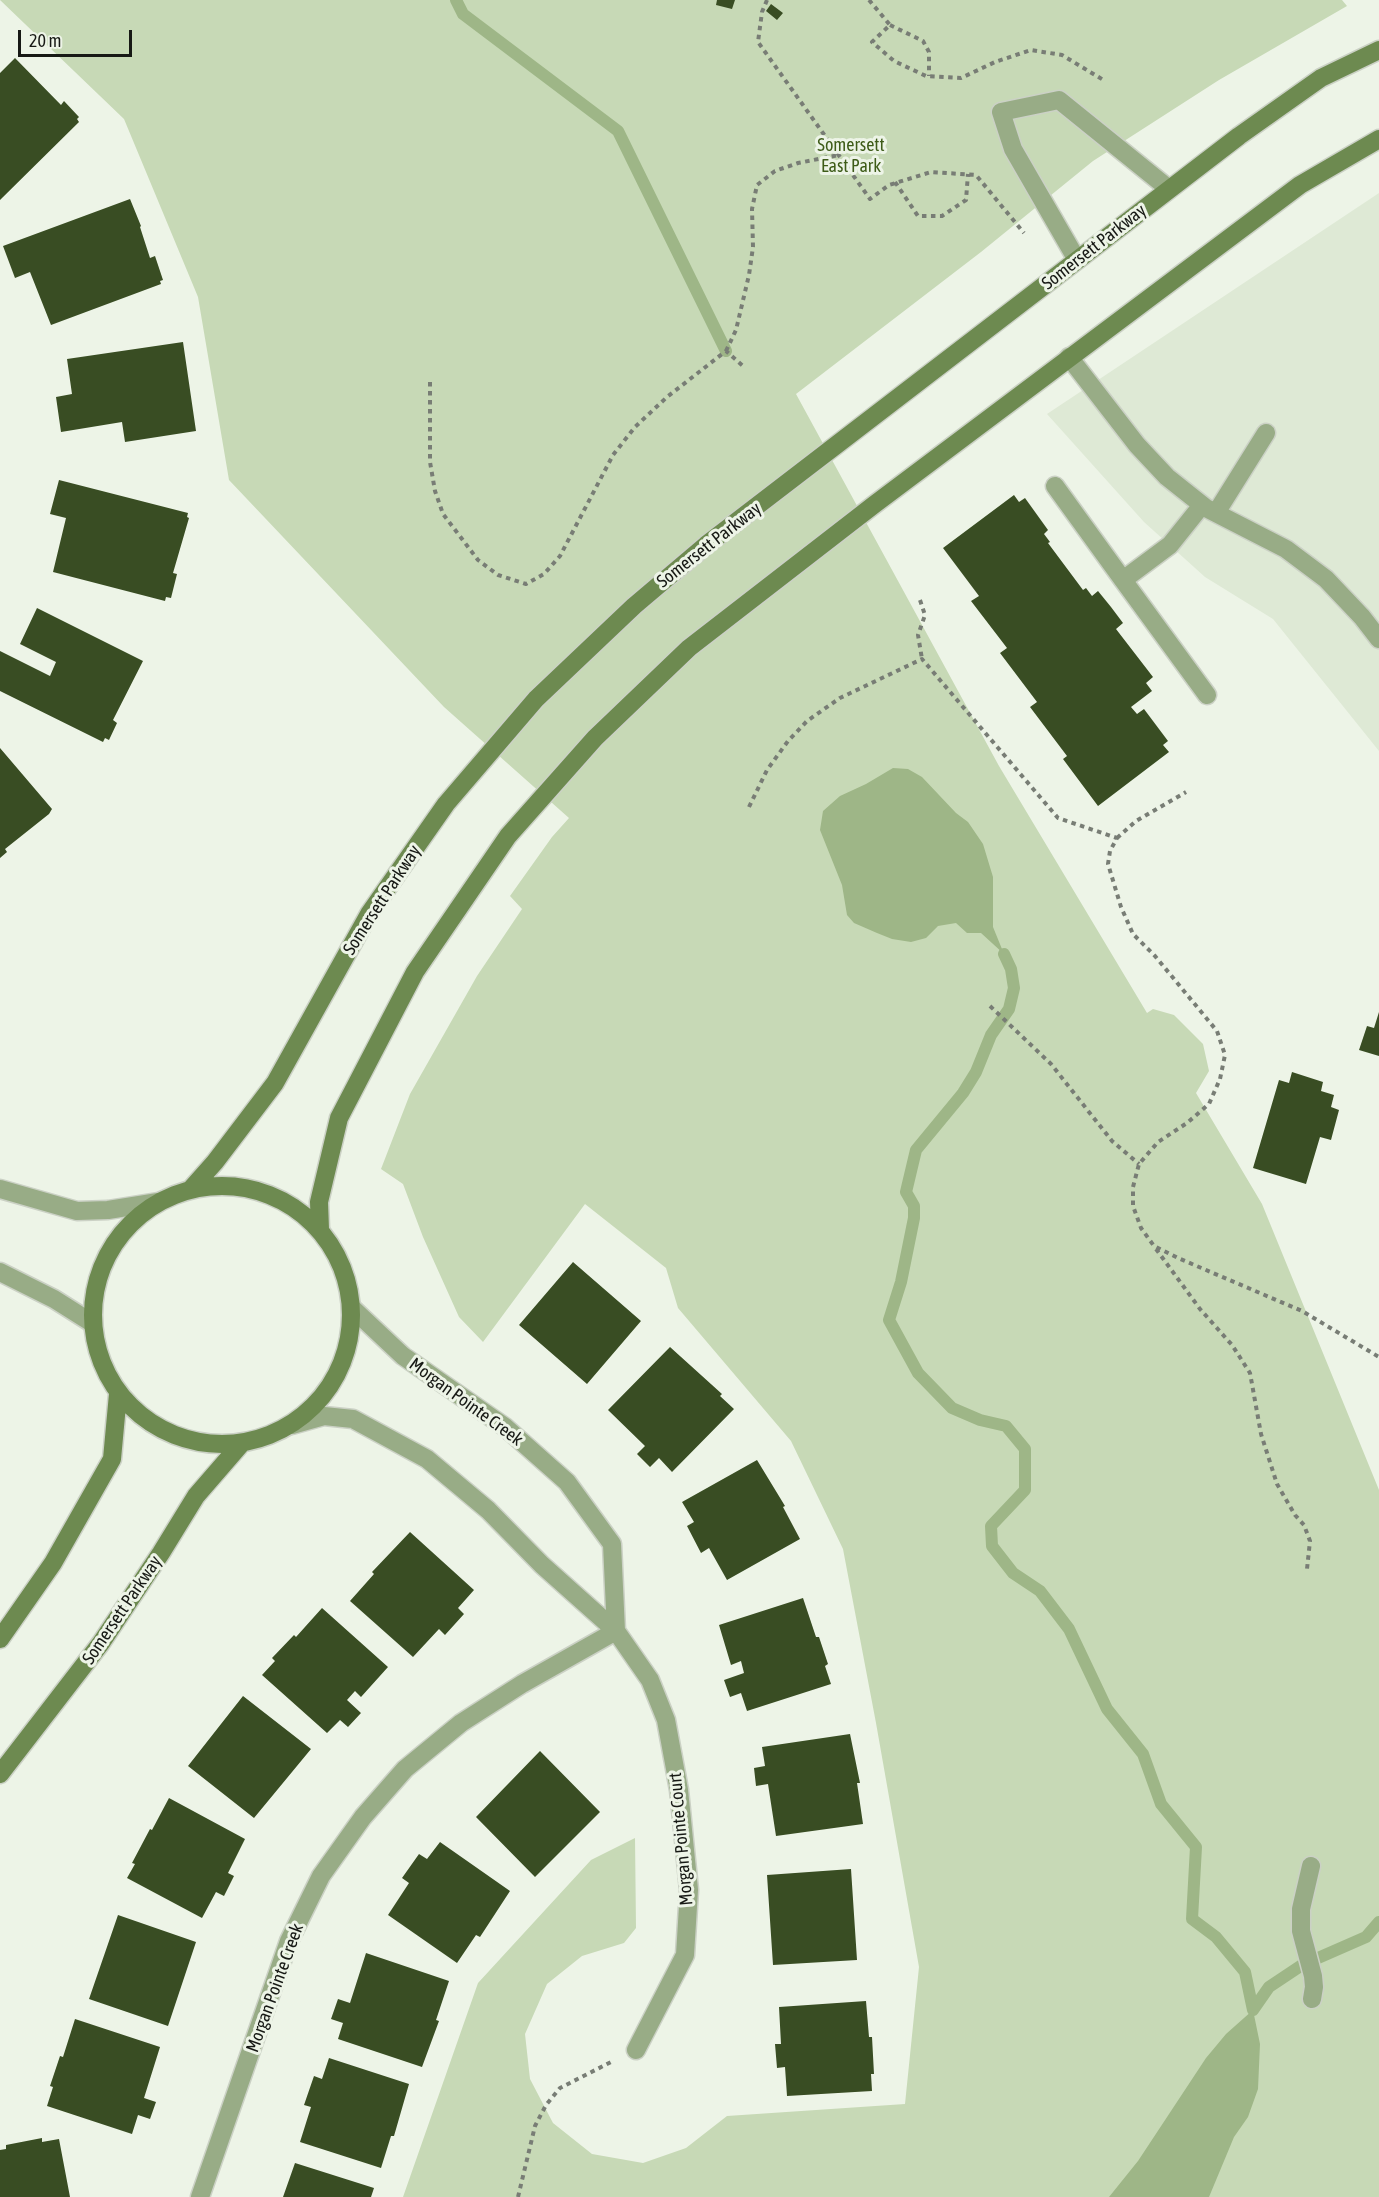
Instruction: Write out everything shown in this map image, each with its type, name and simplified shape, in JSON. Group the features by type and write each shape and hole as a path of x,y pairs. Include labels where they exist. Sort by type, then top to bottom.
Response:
{"main road":[{"name":"Somersett Parkway","path":"191,1189 222,1154 275,1083 369,914 446,804 536,699 634,606 706,545 1239,136 1321,78 1379,50"},
{"path":"320,1229 319,1202 339,1118 415,972 507,836 595,738 689,648 1069,357 1300,185 1379,139"},
{"path":"226,1185 261,1191 293,1206 320,1229 343,1266 352,1308 350,1342 338,1375 318,1403 292,1425 267,1437 241,1444 206,1445 173,1436 143,1419 118,1394 100,1361 92,1323 95,1287 108,1254 129,1224 158,1202 191,1189 226,1185"},
{"path":"0,1639 53,1563 112,1458 118,1394"},
{"name":"Somersett Parkway","path":"0,1774 101,1643 196,1496 241,1444"}],"street":[{"path":"1077,260 1013,149 1001,112 1059,100 1169,189"},
{"path":"1069,357 1137,445 1167,477 1209,509 1286,549 1326,579 1362,617 1379,639"},
{"path":"1123,580 1170,545 1209,509 1266,433"},
{"path":"1055,486 1207,695"},
{"path":"0,1190 77,1210 108,1210 158,1202"},
{"path":"0,1272 54,1299 92,1323"},
{"name":"Morgan Pointe Creek","path":"201,2197 289,1941 321,1876 363,1817 405,1769 461,1723 522,1684 616,1631 612,1544 567,1482 505,1427 403,1356 352,1308"},
{"path":"292,1425 324,1416 353,1419 428,1459 488,1510 542,1566 616,1631"},
{"name":"Morgan Pointe Court","path":"616,1631 650,1680 666,1720 679,1790 689,1890 685,1955 636,2050"},
{"path":"1311,1866 1301,1909 1301,1932 1313,1976 1312,1999"}],"path":[{"path":"767,0 762,12 758,42 870,199 889,184 931,172 968,174 976,176 1024,233"},
{"path":"869,0 890,25 923,41 928,52 929,76"},
{"path":"890,25 872,42 894,61 929,76 961,78 995,62 1031,50 1062,55 1105,81"},
{"path":"430,382 430,462 435,491 443,514 478,560 498,575 526,584 544,574 560,556 613,455 635,427 667,397 726,351 736,330 749,275 753,247 752,209 757,185 775,171 798,163 840,155"},
{"path":"895,182 918,216 942,216 966,200 968,174"},
{"path":"726,351 742,366"},
{"path":"920,600 925,615 918,635 922,659 1058,818 1117,838"},
{"path":"749,807 767,770 788,741 807,721 840,698 922,659"},
{"path":"1186,792 1136,821 1117,838 1110,851 1108,864 1120,907 1133,934 1155,956 1218,1031 1224,1055 1220,1079 1209,1104 1187,1123 1158,1142 1139,1164 1133,1187 1133,1206 1141,1228 1200,1309 1232,1345 1250,1373 1261,1434 1277,1485 1295,1515 1304,1525 1310,1541 1307,1569"},
{"path":"990,1006 1051,1064 1112,1141 1139,1164"},
{"path":"1154,1246 1302,1311 1379,1358"},
{"path":"518,2197 535,2126 546,2105 560,2088 636,2050"}],"shaded area":[{"path":"1379,193 1379,751 1273,619 1205,577 1144,522 1047,414"},
{"path":"893,768 908,769 922,777 956,813 968,822 983,844 993,877 993,927 1004,954 981,933 967,933 956,923 938,926 926,938 911,942 892,939 877,933 854,923 847,915 842,885 820,830 823,811 840,796"},
{"path":"1253,2010 1260,2044 1258,2089 1248,2117 1234,2137 1209,2197 1109,2197 1138,2161 1206,2058 1226,2034"}],"green space":[{"name":"Somersett East Park","path":"0,0 1342,0 1347,6 1219,80 1093,161 981,252 796,394 999,766 1147,1013 1153,1009 1174,1015 1203,1044 1209,1071 1196,1093 1262,1204 1379,1490 1379,2197 403,2197 478,1983 591,1860 635,1838 636,1928 624,1943 582,1956 547,1984 525,2034 530,2079 553,2123 592,2154 643,2163 686,2148 727,2116 905,2104 919,1967 876,1723 843,1549 791,1441 678,1308 666,1268 585,1204 483,1342 459,1317 423,1237 403,1184 381,1169 410,1094 477,976 522,909 510,896 552,837 569,818 444,707 229,480 198,297 124,119"}],"building":[{"path":"717,0 735,0 732,9 716,5"},
{"path":"771,4 783,13 777,20 766,11"},
{"path":"15,58 61,105 64,101 79,117 77,119 79,122 0,200 0,73"},
{"path":"130,199 150,258 155,256 163,280 160,281 161,284 51,325 30,272 15,278 3,246"},
{"path":"183,342 196,431 125,442 122,422 61,432 56,397 72,394 67,359"},
{"path":"59,480 188,513 189,518 173,573 177,574 171,598 166,597 165,601 53,572 66,518 50,514"},
{"path":"1014,495 1019,502 1025,498 1048,530 1044,534 1050,542 1048,543 1083,590 1086,588 1092,596 1098,591 1111,607 1123,623 1116,629 1153,677 1146,683 1152,691 1131,707 1137,714 1144,709 1168,741 1163,745 1169,752 1098,806 1063,759 1067,756 1030,707 1037,702 1000,653 1007,648 971,601 979,596 943,548"},
{"path":"37,608 143,661 113,720 117,723 109,740 105,738 103,742 0,691 0,651 50,676 56,662 20,644"},
{"path":"0,748 52,809 49,814 5,849 7,852 0,858"},
{"path":"1379,1012 1379,1056 1359,1050 1367,1026 1374,1028"},
{"path":"1292,1072 1323,1082 1321,1091 1334,1095 1331,1107 1339,1110 1331,1140 1320,1137 1306,1184 1253,1168 1279,1080 1289,1083"},
{"path":"573,1262 641,1321 587,1384 519,1325"},
{"path":"670,1347 722,1394 720,1396 734,1409 672,1472 659,1458 650,1467 637,1454 645,1446 608,1410"},
{"path":"757,1460 785,1506 783,1507 800,1539 727,1580 709,1548 701,1553 687,1526 694,1522 682,1502"},
{"path":"410,1532 474,1590 458,1608 464,1614 445,1635 439,1629 413,1657 350,1601 374,1574 372,1572"},
{"path":"803,1598 828,1664 825,1666 831,1684 747,1711 741,1693 730,1697 724,1680 744,1673 741,1661 731,1665 719,1625"},
{"path":"322,1608 388,1667 361,1697 355,1691 347,1700 361,1713 348,1727 340,1720 327,1733 262,1675 275,1661 272,1658 294,1635 296,1637"},
{"path":"243,1696 311,1749 254,1818 188,1766"},
{"path":"850,1734 860,1783 857,1783 863,1824 776,1836 768,1784 756,1786 754,1768 765,1766 762,1747"},
{"path":"540,1751 600,1812 535,1877 476,1817"},
{"path":"169,1798 245,1839 228,1873 234,1876 224,1896 216,1892 202,1918 127,1878 135,1864 132,1863"},
{"path":"440,1842 510,1891 480,1937 476,1935 457,1963 388,1915 409,1883 402,1878 419,1854 427,1859"},
{"path":"851,1869 857,1960 773,1965 767,1875"},
{"path":"118,1915 196,1942 168,2026 89,1999"},
{"path":"366,1953 449,1981 436,2020 439,2021 422,2067 338,2039 343,2023 331,2019 338,1999 350,2003"},
{"path":"866,2001 869,2037 872,2037 874,2074 871,2074 872,2091 787,2096 785,2067 777,2068 775,2044 781,2044 779,2007"},
{"path":"75,2019 160,2047 144,2098 156,2102 150,2119 138,2115 132,2134 47,2106 53,2087 50,2086 60,2056 63,2057"},
{"path":"329,2058 409,2084 394,2136 391,2136 381,2168 300,2142 311,2107 304,2105 314,2076 322,2079"},
{"path":"42,2138 42,2142 59,2139 70,2197 0,2197 0,2150 6,2149 6,2145"},
{"path":"295,2163 374,2188 371,2197 283,2197"}],"waterway":[{"path":"456,0 463,14 618,131 726,351"},
{"path":"1004,954 1011,969 1014,988 1009,1009 991,1035 976,1072 963,1093 916,1150 906,1192 914,1206 914,1218 901,1282 889,1320 918,1373 952,1408 980,1420 1006,1426 1025,1449 1025,1490 991,1526 992,1546 1013,1573 1040,1591 1069,1629 1107,1709 1143,1754 1161,1804 1196,1847 1192,1919 1216,1937 1245,1972 1253,2010"},
{"path":"1253,2010 1269,1987 1302,1965 1366,1937 1379,1922"}]}
